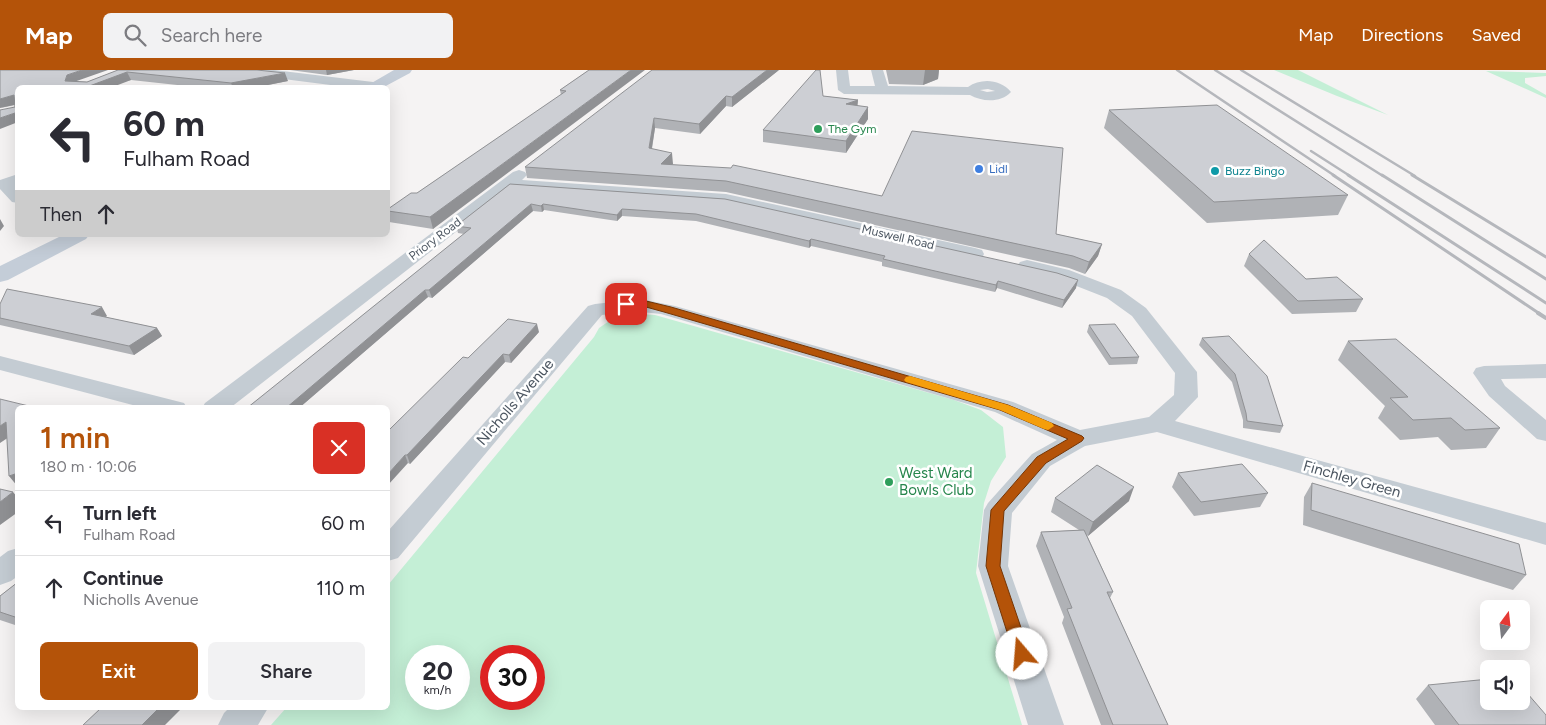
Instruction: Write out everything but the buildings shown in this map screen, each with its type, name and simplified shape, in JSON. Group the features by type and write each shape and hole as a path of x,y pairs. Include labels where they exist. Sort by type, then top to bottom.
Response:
{"street":[{"path":"244,70 356,85"},
{"path":"375,85 405,70"},
{"path":"842,70 844,90 972,91 991,96 1000,95 1004,92 998,87 986,85 975,87 972,91"},
{"path":"877,70 882,90"},
{"path":"980,70 986,85"},
{"name":"Priory Road","path":"218,405 531,166"},
{"path":"15,179 4,184 15,195"},
{"name":"Muswell Road","path":"507,184 726,199 995,259"},
{"path":"0,275 64,238"},
{"path":"1014,263 1062,274 1114,294 1139,312 1186,372 1186,397 1157,424 1078,438 1041,460 998,510 993,566 1046,725"},
{"name":"Nicholls Avenue","path":"390,548 595,310 626,304 646,304 1004,407 1078,438"},
{"path":"0,363 163,405"},
{"path":"1546,371 1484,373 1497,391 1546,433"},
{"name":"Finchley Green","path":"1157,424 1546,534"},
{"path":"0,573 15,561"},
{"path":"236,725 249,710"}],"green space":[{"path":"1274,70 1298,70 1388,115 1337,96"},
{"path":"1486,71 1546,73 1546,76 1525,78 1525,83 1546,95 1546,98"},
{"path":"621,313 655,315 954,400 981,410 1003,427 1006,457 991,481 984,503 976,573 1022,725 271,725 284,710 390,710 390,583 594,337 599,328"}],"railway":[{"path":"1177,70 1335,176"},
{"path":"1215,70 1383,176"},
{"path":"1241,70 1415,176"},
{"path":"1311,151 1350,176"},
{"path":"1333,175 1540,314"},
{"path":"1348,175 1546,303"},
{"path":"1382,175 1546,279"},
{"path":"1412,175 1546,257"},
{"path":"1538,313 1546,318"}],"slow traffic":[{"path":"910,380 1004,407 1048,426"}],"place":[{"name":"The Gym","path":"818,129"},
{"name":"Lidl","path":"979,169"},
{"name":"Buzz Bingo","path":"1215,171"},
{"name":"West Ward Bowls Club","path":"889,482"}],"route":[{"path":"626,304 646,304 1004,407 1078,438 1041,460 1014,489 998,510 993,566 1022,654"}]}
